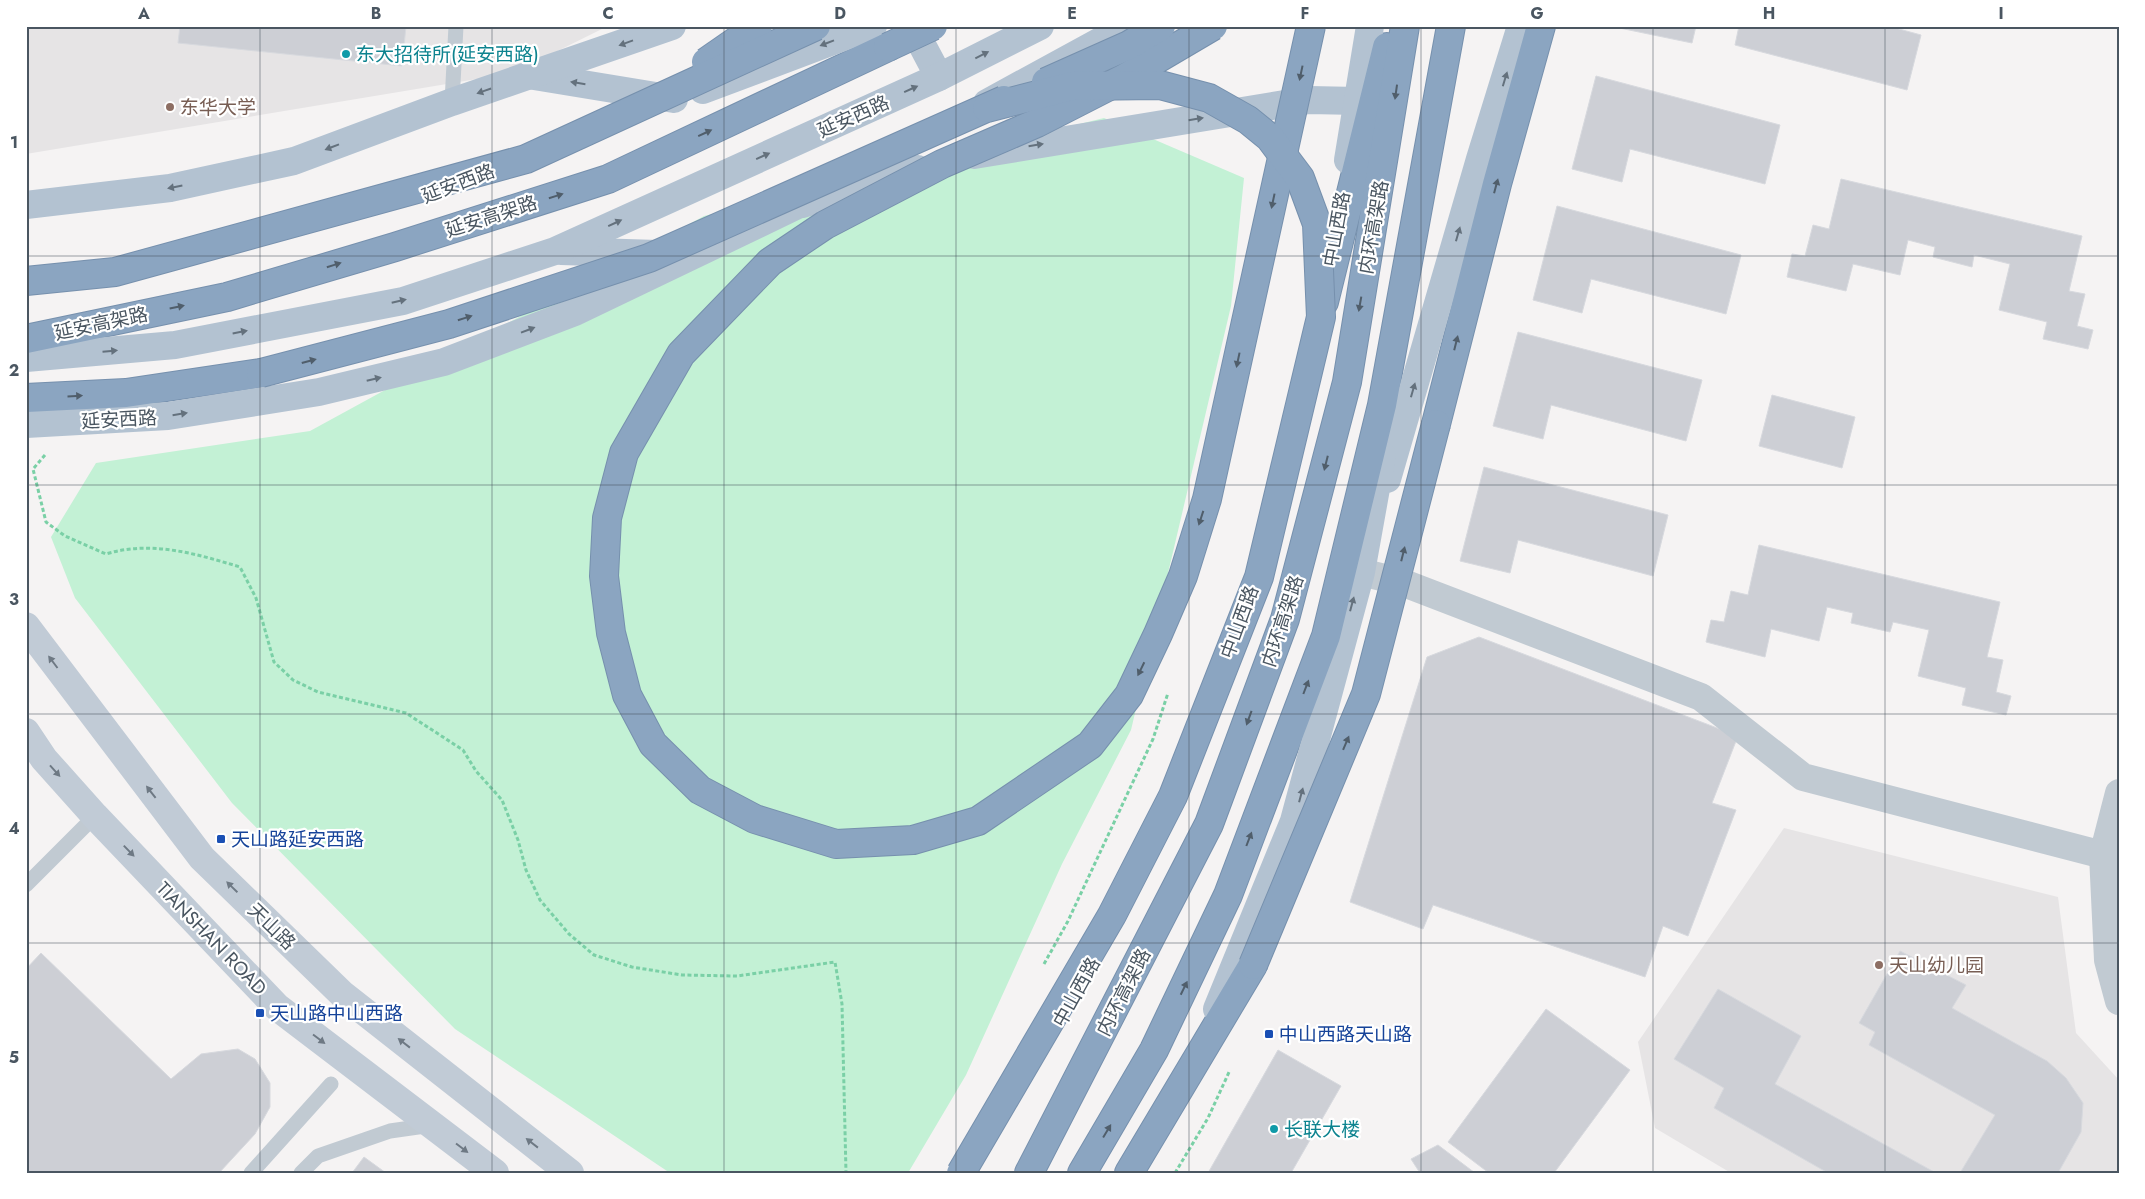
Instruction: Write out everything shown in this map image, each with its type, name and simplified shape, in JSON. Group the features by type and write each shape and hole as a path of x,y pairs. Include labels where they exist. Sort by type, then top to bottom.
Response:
{"highway":[{"path":"644,104 758,26"},
{"path":"26,281 115,272 526,158 816,26"},
{"name":"延安高架路","path":"26,339 227,297 395,247 608,179 933,26"},
{"path":"26,398 126,393 261,373 448,324 649,258 1129,45 1161,26"},
{"path":"1213,26 1123,79 1037,122 942,164 825,225 770,262 681,354 624,453 607,518 604,576 611,633 627,695 653,744 700,790 755,819 836,844 913,840 978,821 1090,745 1129,695 1183,576 1207,499 1311,26"},
{"path":"961,1173 1112,915 1174,796 1259,577 1392,26"},
{"name":"内环高架路","path":"1029,1173 1209,824 1285,619 1346,382 1405,26"},
{"path":"1082,1173 1154,1050 1228,895 1326,636 1382,405 1451,26"},
{"path":"1128,1173 1253,965 1366,694 1497,184 1541,26"},
{"path":"987,108 1072,86 1160,85 1208,98 1248,120 1270,138 1300,178 1317,224 1321,317"}],"main road":[{"path":"26,205 170,188 294,161 452,102 672,26"},
{"name":"延安西路","path":"26,276 208,260 382,213 873,26"},
{"path":"912,26 939,77"},
{"name":"延安西路","path":"26,358 175,345 403,301 555,251 939,77 1040,26"},
{"name":"延安西路","path":"26,424 168,416 319,392 444,362 576,312 802,204 1128,26"},
{"name":"中山西路","path":"977,1173 1110,931 1192,755 1256,574 1331,261 1370,26"},
{"path":"1360,572 1460,26"},
{"path":"1128,1173 1213,1018 1294,821 1360,572 1480,159 1521,26"},
{"path":"531,75 678,100"},
{"path":"802,204 948,159 1309,100 1358,101"},
{"name":"延安西路","path":"555,251 695,256"},
{"name":"天山路","path":"26,626 202,858 342,994 570,1173"},
{"name":"TIANSHAN ROAD","path":"26,732 44,759 95,816 277,1007 495,1173"}],"street":[{"path":"1360,572 1401,582 1701,697 1803,777 2103,855"},
{"path":"2119,792 2103,855 2108,960 2119,1001"}],"lane":[{"path":"452,102 456,26"},
{"path":"26,885 95,816"},
{"path":"251,1173 331,1084"},
{"path":"301,1173 318,1156 390,1131 432,1125"}],"path":[{"path":"71,422 33,470 46,522 65,536 106,554 126,548 186,551 240,567 256,598 274,662 293,680 318,692 406,713 463,750 476,771 502,800 518,840 526,870 540,900 569,934 594,955 632,966 682,975 737,976 835,962 842,1004 846,1173"}],"shaded area":[{"name":"东华大学","path":"26,26 608,26 513,73 26,154"},
{"name":"天山幼儿园","path":"1784,828 2058,897 2076,1033 2119,1080 2119,1173 1731,1173 1655,1128 1638,1042"}],"green space":[{"path":"1104,118 1244,178 1231,306 1131,730 1062,864 966,1075 908,1173 670,1173 455,1029 232,803 75,598 51,537 96,463 310,431 704,216"}],"building":[{"name":"东大招待所(延安西路)","path":"180,26 406,26 402,66 178,43"},
{"path":"1610,26 1696,26 1692,43"},
{"path":"1739,26 1888,26 1921,35 1907,90 1735,45"},
{"path":"1596,76 1780,125 1765,184 1630,149 1622,182 1572,169"},
{"path":"1841,179 2082,236 2069,291 2085,294 2077,326 2093,330 2088,349 2043,339 2047,322 1999,310 2010,264 1974,255 1972,267 1933,257 1935,247 1908,240 1900,275 1853,264 1846,291 1787,277 1792,254 1805,256 1813,225 1829,229"},
{"path":"1557,206 1741,255 1726,314 1591,279 1582,313 1533,300"},
{"path":"1518,332 1702,380 1686,441 1551,405 1543,439 1493,426"},
{"path":"1772,395 1855,417 1842,468 1759,446"},
{"path":"1484,467 1668,515 1653,576 1518,540 1510,573 1460,561"},
{"path":"1759,545 2000,602 1987,657 2003,660 1996,692 2011,696 2006,715 1962,705 1966,688 1918,676 1929,630 1893,622 1890,632 1851,623 1853,613 1827,607 1819,641 1771,629 1765,657 1706,642 1711,620 1724,622 1731,591 1748,595"},
{"path":"1479,637 1738,736 1712,803 1736,810 1688,936 1663,926 1645,977 1433,905 1423,929 1350,902 1427,657"},
{"path":"1900,951 1966,985 1952,1008 2047,1061 2066,1078 2083,1103 2081,1132 2058,1173 1960,1173 1995,1115 1869,1045 1875,1032 1859,1023"},
{"path":"41,953 171,1079 201,1054 238,1049 255,1059 270,1083 270,1107 255,1134 219,1173 26,1173 26,969"},
{"path":"1718,989 1801,1036 1775,1084 1936,1173 1828,1173 1714,1108 1724,1088 1674,1059"},
{"path":"1546,1009 1630,1070 1554,1173 1489,1173 1448,1142"},
{"name":"长联大楼","path":"1278,1050 1341,1086 1291,1173 1208,1173"},
{"path":"1438,1145 1475,1173 1420,1173 1411,1159"},
{"path":"364,1157 386,1173 352,1173"}],"place":[{"name":"东大招待所(延安西路)","path":"346,54"},
{"name":"东华大学","path":"170,107"},
{"name":"天山路延安西路","path":"221,839"},
{"name":"天山幼儿园","path":"1879,965"},
{"name":"天山路中山西路","path":"260,1013"},
{"name":"中山西路天山路","path":"1269,1034"},
{"name":"长联大楼","path":"1274,1129"}]}
